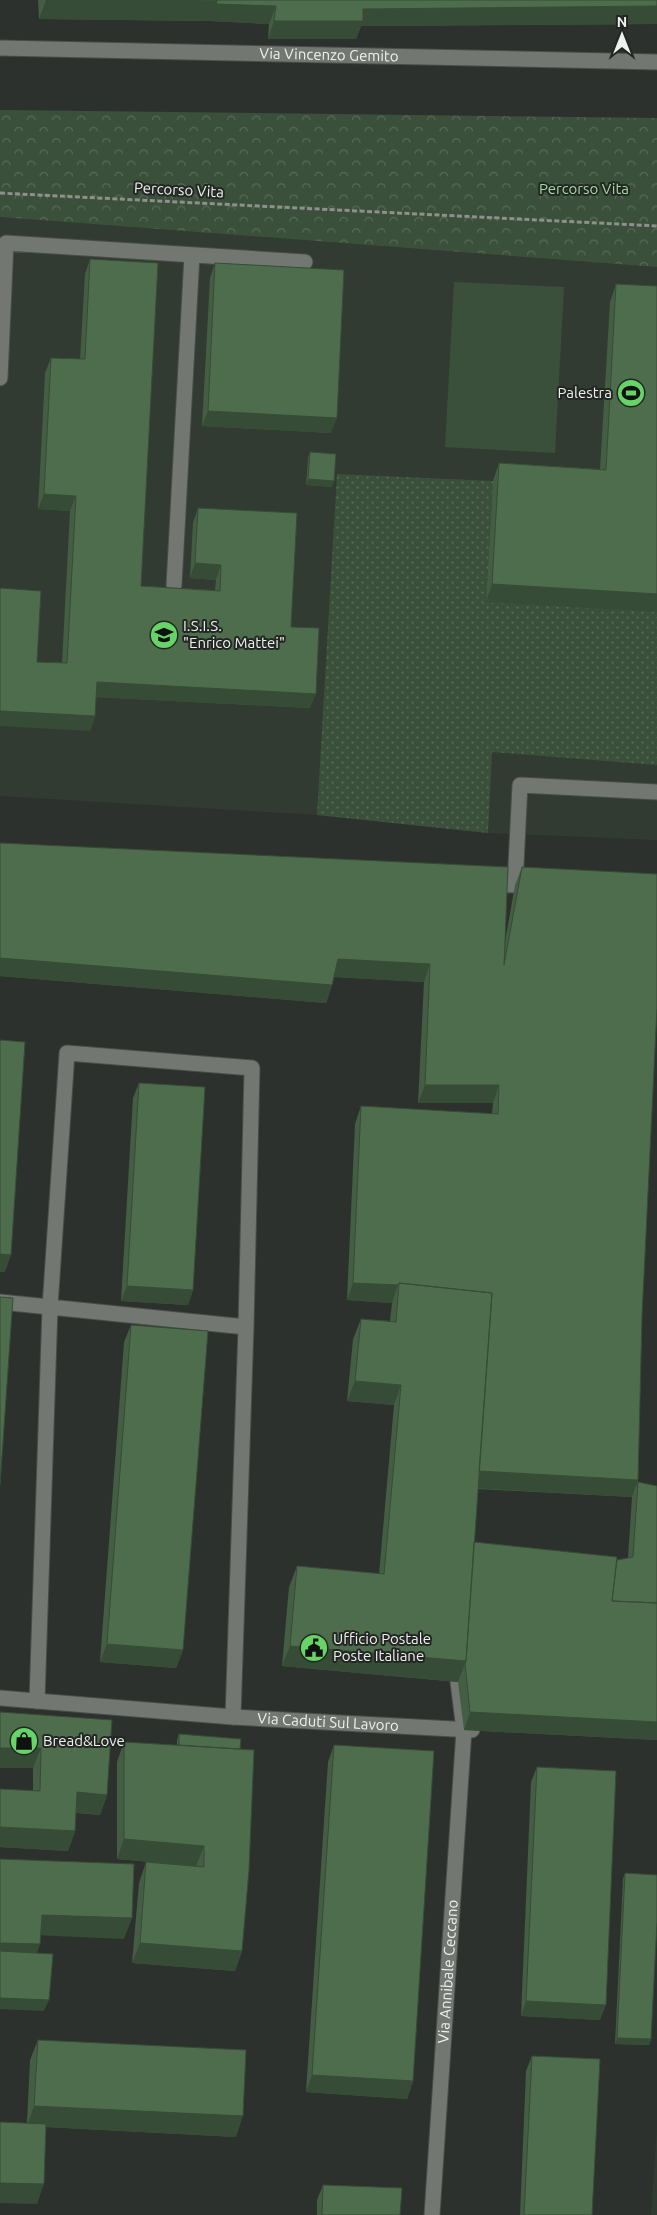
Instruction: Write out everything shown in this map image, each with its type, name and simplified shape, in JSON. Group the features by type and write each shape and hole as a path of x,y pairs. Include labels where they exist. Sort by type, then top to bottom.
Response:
{"street":[{"name":"Via Vincenzo Gemito","path":"0,48 657,62"},
{"path":"0,378 6,243 305,262"},
{"path":"174,585 192,255"},
{"path":"501,903 508,885 520,785 657,792"},
{"path":"472,883 553,887"},
{"path":"37,1701 50,1307 67,1053 252,1068 246,1327 233,1717"},
{"path":"0,1302 246,1327"},
{"name":"Via Annibale Ceccano","path":"432,2215 464,1730 458,1682 461,1644"},
{"name":"Via Caduti Sul Lavoro","path":"0,1698 233,1717 483,1731"}],"path":[{"name":"Percorso Vita","path":"0,192 657,226"}],"shaded area":[{"path":"0,217 657,267 657,840 488,833 317,815 0,796"},
{"path":"657,2128 657,2215 651,2215"}],"green space":[{"name":"Percorso Vita","path":"0,110 657,118 657,267 0,217"},
{"path":"454,282 564,287 555,453 445,447"},
{"path":"337,474 493,481 486,602 657,612 657,765 492,752 488,833 317,815"}],"building":[{"path":"156,0 217,0 217,1"},
{"path":"217,0 657,0 657,6 363,9 363,21 274,21 276,6 216,4"},
{"path":"90,259 158,263 141,586 220,591 221,565 195,563 198,508 297,513 291,627 319,628 316,694 97,682 95,716 0,711 0,588 41,591 37,662 67,663 76,496 44,494 51,358 85,359"},
{"path":"215,263 344,270 337,418 208,411"},
{"name":"Palestra","path":"616,284 657,286 657,594 492,584 499,463 606,470"},
{"path":"310,452 336,454 334,481 308,479"},
{"path":"0,843 508,867 504,965 522,867 657,874 657,1008 642,1316 638,1480 479,1471 492,1293 399,1283 398,1285 353,1283 361,1106 498,1114 499,1085 425,1085 430,964 338,959 332,985 0,958"},
{"path":"0,1040 25,1042 11,1255 0,1254"},
{"path":"139,1083 205,1087 193,1290 127,1286"},
{"path":"399,1283 492,1293 466,1661 290,1646 297,1566 384,1574 401,1385 355,1381 361,1319 396,1322"},
{"path":"0,1297 13,1298 0,1485"},
{"path":"131,1325 208,1331 183,1650 107,1644"},
{"path":"638,1482 657,1486 657,1603 612,1601 617,1560 633,1557"},
{"path":"474,1542 617,1557 612,1601 657,1603 657,1722 470,1712 465,1664"},
{"path":"0,1712 112,1720 107,1795 77,1792 75,1831 0,1827 0,1789 40,1791 41,1748 0,1748"},
{"path":"179,1734 241,1739 240,1749 179,1745"},
{"path":"124,1742 254,1750 249,1870 242,1951 140,1943 146,1862 204,1867 204,1846 124,1839"},
{"path":"334,1745 434,1751 413,2081 312,2075"},
{"path":"537,1767 616,1771 606,2005 526,2001"},
{"path":"0,1859 134,1864 132,1918 42,1915 40,1944 0,1943"},
{"path":"625,1873 657,1875 657,1922 651,2039 617,2038"},
{"path":"0,1951 53,1954 49,2000 0,1998"},
{"path":"38,2040 246,2050 243,2116 34,2106"},
{"path":"532,2056 600,2059 592,2215 524,2215"},
{"path":"0,2122 46,2124 44,2184 0,2183"},
{"path":"323,2185 402,2188 400,2215 322,2215"}],"place":[{"name":"Palestra","path":"631,393"},
{"name":"I.S.I.S. \"Enrico Mattei\"","path":"164,635"},
{"name":"Ufficio Postale Poste Italiane","path":"314,1648"},
{"name":"Bread&Love","path":"24,1741"}]}
